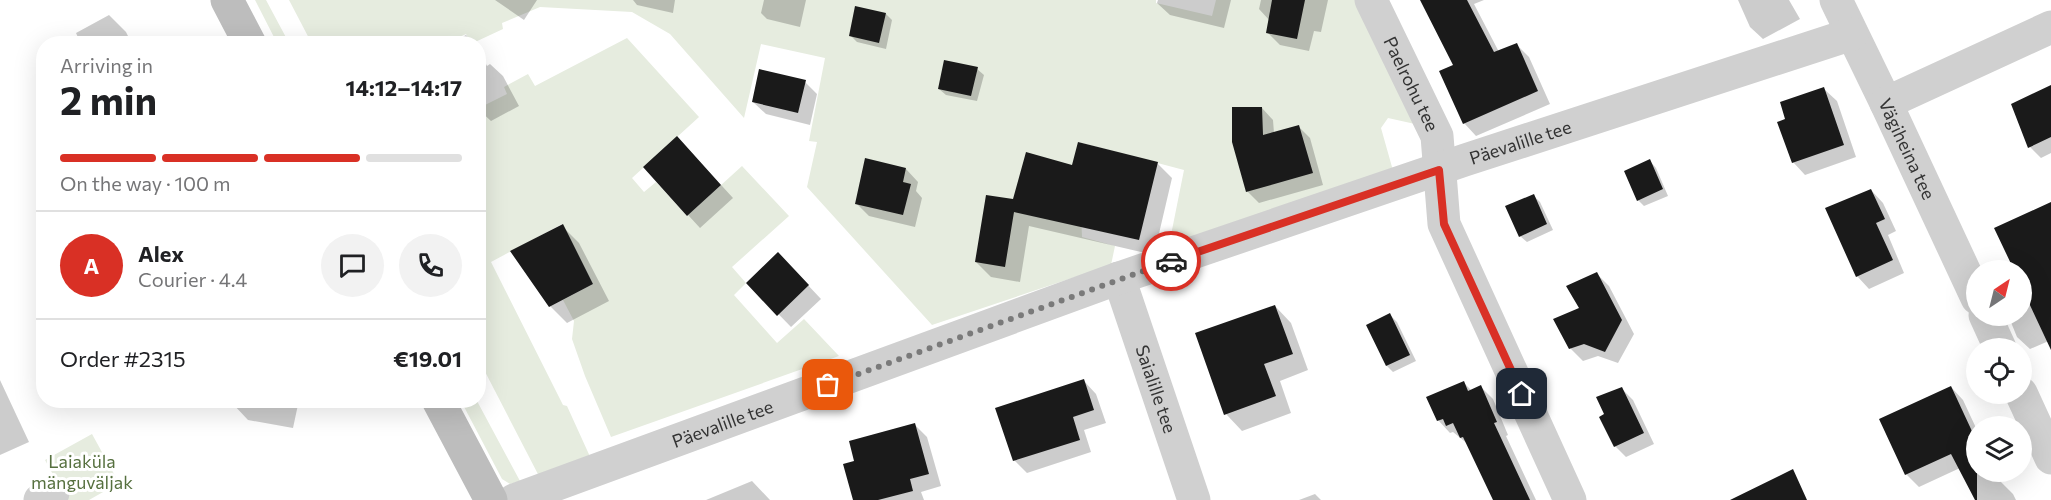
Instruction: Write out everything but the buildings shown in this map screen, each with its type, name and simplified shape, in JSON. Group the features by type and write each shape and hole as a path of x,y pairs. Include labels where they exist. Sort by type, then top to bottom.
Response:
{"street":[{"path":"226,0 246,36"},
{"name":"Paelrohu tee","path":"1371,0 1437,136 1444,224 1570,500"},
{"name":"Vägiheina tee","path":"1836,0 1966,274"},
{"path":"1886,103 2051,27"},
{"name":"Päevalille tee","path":"513,500 1119,278 1852,34"},
{"name":"Saialille tee","path":"1119,278 1194,500"},
{"path":"2026,404 2051,458"},
{"path":"442,408 490,500"}],"green space":[{"path":"255,0 266,0 285,36 273,36"},
{"path":"289,0 1156,0 1156,3 1212,16 1216,0 1357,0 1415,124 1388,118 1381,128 1392,167 1401,176 1169,245 1184,170 1078,142 1082,237 1115,246 1111,265 932,325 807,187 817,142 809,141 825,58 761,44 744,118 670,34 632,12 540,7 502,23 503,29 486,37 467,36 466,34 462,36 308,36"},
{"path":"627,38 699,117 632,178 644,192 656,182 687,216 742,166 789,216 732,267 746,283 734,295 777,343 804,319 839,356 611,437 572,339 574,321 563,300 593,284 562,224 491,262 563,405 567,406 592,461 541,480 486,374 486,104 507,94 504,87 528,74 535,86"},
{"path":"465,408 481,408 520,481 510,484 502,479"},
{"name":"Laiaküla mänguväljak","path":"92,434 119,483 89,500 67,500 45,460"}],"way so far":[{"path":"828,385 1171,261"}],"route":[{"path":"1171,261 1439,170 1444,224 1522,394"}]}
